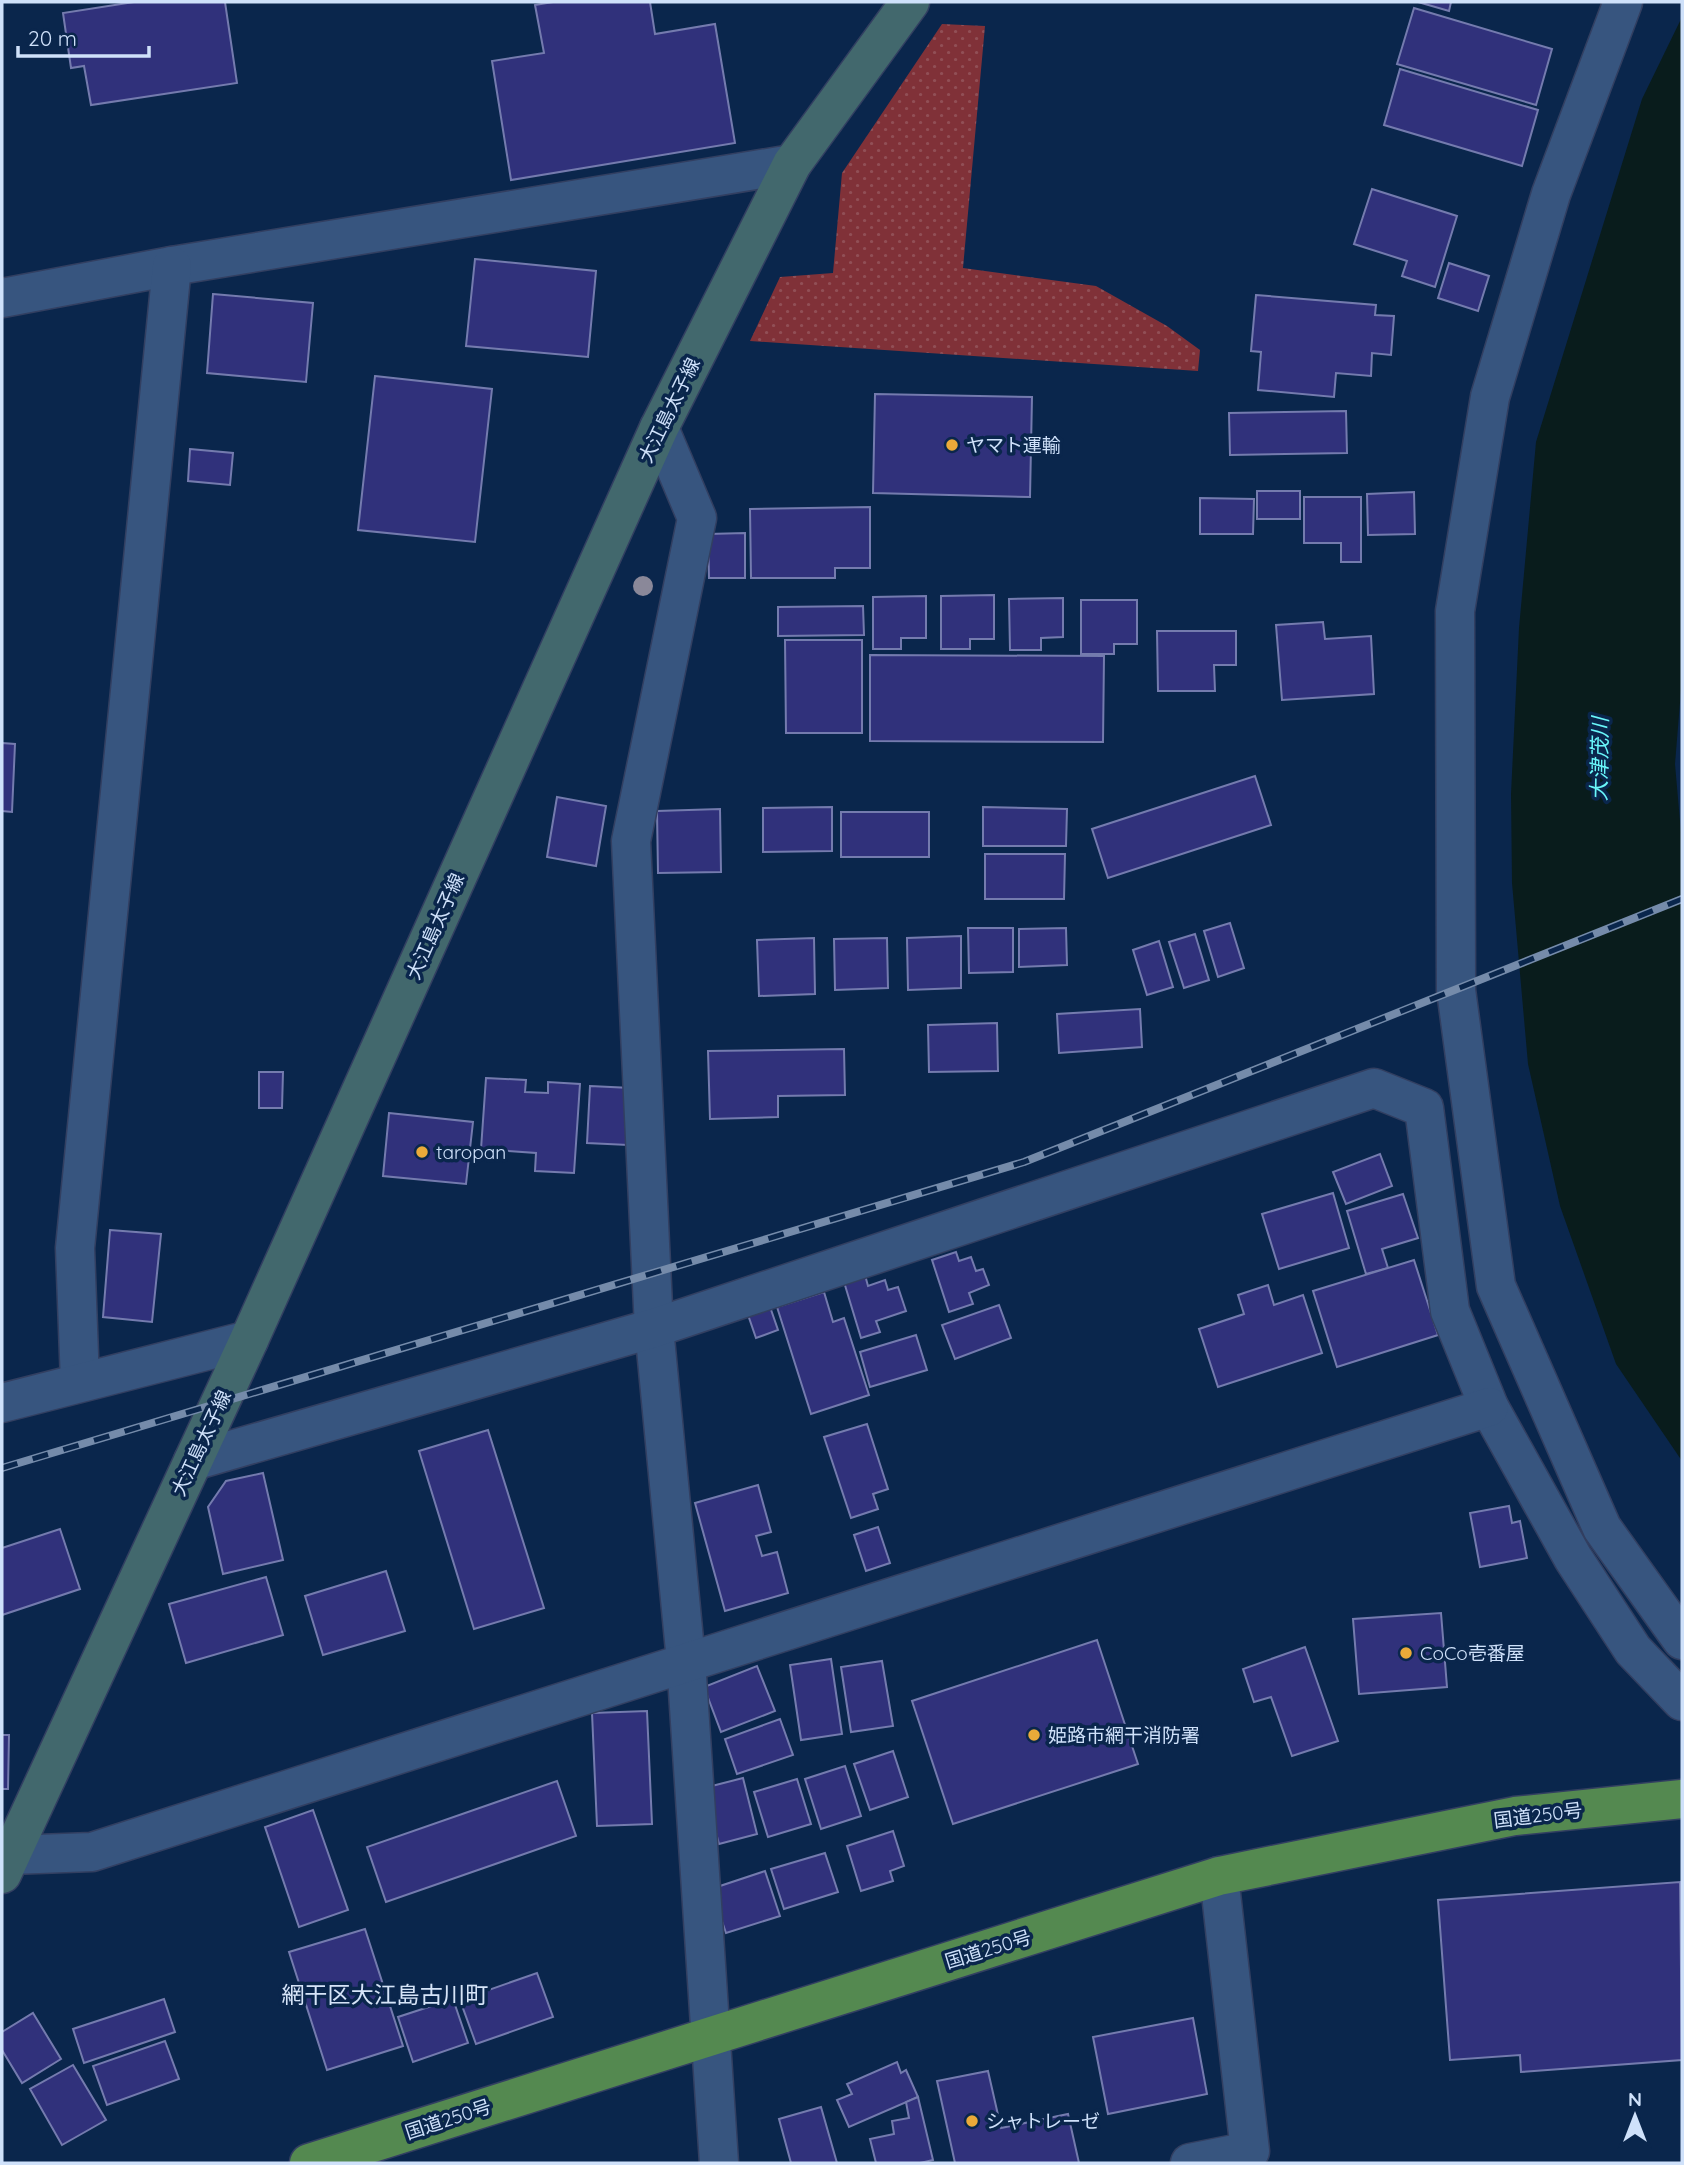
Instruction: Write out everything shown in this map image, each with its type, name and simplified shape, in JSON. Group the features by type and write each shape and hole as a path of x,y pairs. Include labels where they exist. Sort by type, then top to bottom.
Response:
{"highway":[{"name":"国道250号","path":"309,2163 1219,1876 1515,1816 1681,1802"}],"main road":[{"name":"大江島太子線","path":"6,1865 249,1340 659,428 792,164 909,2"}],"street":[{"path":"1623,2 1551,194 1490,397 1455,611 1456,990 1496,1286 1602,1528 1682,1640"},
{"path":"2,298 173,265 792,164"},
{"path":"80,1382 75,1248 173,265"},
{"path":"659,428 697,518 631,841 654,1328 686,1661 719,2163"},
{"path":"193,1461 654,1328 1374,1088 1424,1108 1450,1311 1489,1407 1573,1558 1633,1650 1682,1701"},
{"path":"2,1403 249,1340"},
{"path":"6,1865 92,1852 1489,1407"},
{"path":"1190,2163 1250,2151 1219,1876"}],"shaded area":[{"path":"942,24 985,26 963,268 1096,286 1167,326 1200,350 1198,371 750,341 780,277 833,273 842,173"}],"water":[{"name":"大津茂川","path":"1682,17 1682,678 1675,764 1682,844 1682,1461 1616,1364 1560,1206 1528,1064 1512,883 1511,794 1519,628 1536,442 1642,99"}],"building":[{"path":"134,2 225,2 237,83 91,105 84,66 71,68 63,13"},
{"path":"553,2 650,2 655,34 715,24 735,143 511,180 492,61 544,53 535,5"},
{"path":"1418,2 1451,2 1449,11"},
{"path":"1414,8 1552,49 1536,105 1397,64"},
{"path":"1400,69 1538,110 1522,166 1384,125"},
{"path":"1372,189 1457,216 1435,287 1402,276 1407,261 1354,244"},
{"path":"475,259 596,271 588,357 466,346"},
{"path":"1449,263 1489,276 1478,311 1438,298"},
{"path":"213,294 313,303 306,382 207,373"},
{"path":"1256,295 1376,305 1375,315 1394,316 1391,355 1372,353 1371,376 1336,373 1334,397 1258,390 1261,352 1251,351"},
{"path":"375,376 492,389 475,542 358,530"},
{"name":"ヤマト運輸","path":"875,394 1032,397 1030,497 873,493"},
{"path":"1346,411 1347,453 1230,455 1229,413"},
{"path":"190,449 233,453 230,485 188,481"},
{"path":"1257,491 1300,491 1300,519 1257,519"},
{"path":"1414,492 1415,534 1368,535 1367,494"},
{"path":"1304,497 1361,497 1361,562 1341,562 1341,543 1304,543"},
{"path":"1200,498 1254,499 1253,534 1200,534"},
{"path":"870,507 870,568 835,568 835,578 751,578 750,509"},
{"path":"745,533 745,578 709,578 708,534"},
{"path":"994,595 994,639 970,639 970,649 941,649 941,596"},
{"path":"926,596 926,638 901,638 901,649 873,649 873,597"},
{"path":"1063,598 1063,637 1041,638 1041,650 1010,650 1009,599"},
{"path":"1081,600 1137,600 1137,644 1114,644 1114,654 1081,654"},
{"path":"863,606 864,635 778,636 778,607"},
{"path":"1323,622 1325,639 1371,636 1374,694 1282,700 1276,625"},
{"path":"1157,631 1236,631 1236,665 1214,665 1215,691 1158,691"},
{"path":"785,640 862,640 862,733 786,733"},
{"path":"870,655 1104,656 1103,742 870,741"},
{"path":"2,743 15,744 12,812 2,811"},
{"path":"1255,776 1271,825 1108,878 1092,829"},
{"path":"557,797 606,806 596,866 547,857"},
{"path":"832,807 832,851 763,852 763,808"},
{"path":"983,807 1067,809 1066,846 983,846"},
{"path":"720,809 721,872 658,873 657,811"},
{"path":"841,812 929,812 929,857 841,857"},
{"path":"985,854 1065,854 1064,899 985,899"},
{"path":"1230,923 1244,968 1218,977 1204,931"},
{"path":"968,928 1013,928 1013,972 969,973"},
{"path":"1066,928 1067,965 1019,967 1019,929"},
{"path":"1195,934 1209,980 1184,988 1169,942"},
{"path":"961,936 961,988 908,990 907,938"},
{"path":"814,938 815,994 759,996 757,940"},
{"path":"887,938 888,988 835,990 834,939"},
{"path":"1159,941 1173,987 1147,995 1133,950"},
{"path":"1140,1009 1142,1047 1059,1053 1057,1014"},
{"path":"997,1023 998,1071 929,1072 928,1025"},
{"path":"844,1049 845,1095 778,1096 778,1117 710,1119 708,1051"},
{"path":"259,1072 283,1072 282,1108 259,1108"},
{"path":"486,1078 526,1080 525,1092 548,1093 548,1082 580,1084 574,1173 535,1171 536,1153 481,1149"},
{"path":"590,1086 631,1088 628,1145 587,1143"},
{"path":"389,1113 473,1122 466,1184 383,1176"},
{"path":"1380,1154 1392,1186 1346,1204 1333,1172"},
{"path":"1333,1193 1349,1248 1279,1269 1262,1214"},
{"path":"1403,1194 1418,1238 1382,1249 1388,1268 1366,1274 1347,1211"},
{"path":"110,1230 161,1234 152,1322 103,1317"},
{"path":"956,1252 959,1261 971,1257 976,1271 983,1269 989,1285 969,1293 973,1304 949,1312 932,1260"},
{"path":"1414,1260 1438,1335 1337,1367 1313,1291"},
{"path":"865,1275 868,1286 885,1280 888,1290 898,1287 906,1311 876,1321 880,1332 861,1338 844,1282"},
{"path":"1268,1285 1274,1305 1303,1295 1322,1353 1218,1387 1199,1329 1244,1314 1238,1295"},
{"path":"824,1292 833,1322 844,1318 869,1395 811,1414 777,1307"},
{"path":"768,1301 778,1330 756,1338 746,1309"},
{"path":"999,1305 1011,1338 955,1359 942,1325"},
{"path":"916,1335 927,1370 870,1387 860,1352"},
{"path":"867,1424 888,1489 873,1494 878,1509 851,1518 824,1437"},
{"path":"488,1430 544,1608 474,1629 419,1451"},
{"path":"263,1473 283,1560 223,1574 208,1507 226,1481"},
{"path":"758,1485 771,1532 756,1536 762,1556 777,1552 788,1593 725,1611 695,1503"},
{"path":"1509,1506 1512,1523 1520,1521 1527,1558 1480,1567 1470,1513"},
{"path":"878,1527 890,1563 866,1571 854,1535"},
{"path":"60,1529 80,1589 2,1615 2,1548"},
{"path":"386,1571 405,1631 323,1655 305,1596"},
{"path":"266,1577 283,1635 186,1663 169,1604"},
{"path":"1441,1613 1447,1687 1359,1694 1353,1619"},
{"path":"1097,1640 1138,1764 953,1824 912,1701"},
{"path":"1305,1647 1338,1741 1292,1756 1271,1697 1254,1702 1243,1669"},
{"path":"831,1659 842,1734 801,1740 790,1665"},
{"path":"882,1661 893,1726 851,1732 841,1667"},
{"path":"757,1666 775,1711 721,1732 704,1687"},
{"path":"647,1711 652,1824 597,1826 592,1713"},
{"path":"780,1719 793,1755 737,1774 725,1739"},
{"path":"2,1735 9,1735 8,1789 2,1789"},
{"path":"893,1751 908,1797 870,1810 854,1764"},
{"path":"845,1766 861,1816 821,1829 805,1779"},
{"path":"743,1778 757,1834 719,1844 704,1788"},
{"path":"797,1779 811,1824 768,1837 754,1792"},
{"path":"557,1781 576,1836 386,1902 367,1847"},
{"path":"313,1810 348,1910 299,1927 265,1827"},
{"path":"893,1831 904,1866 890,1871 893,1881 861,1891 847,1846"},
{"path":"825,1853 838,1892 784,1909 771,1869"},
{"path":"765,1871 780,1916 726,1933 711,1889"},
{"path":"1680,1882 1682,2060 1521,2072 1520,2055 1450,2060 1438,1900"},
{"path":"365,1929 403,2046 327,2070 289,1952"},
{"path":"537,1973 553,2017 476,2044 460,2000"},
{"path":"164,1999 175,2032 84,2063 73,2029"},
{"path":"453,1999 468,2043 413,2062 398,2017"},
{"path":"33,2013 61,2059 22,2083 2,2050 2,2032"},
{"path":"1193,2018 1207,2094 1108,2114 1093,2037"},
{"path":"165,2041 179,2079 107,2105 93,2066"},
{"path":"897,2062 901,2073 906,2070 918,2097 849,2127 837,2100 852,2094 847,2084"},
{"path":"73,2065 106,2120 62,2145 30,2089"},
{"name":"シャトレーゼ","path":"988,2071 1001,2128 1068,2114 1079,2163 955,2163 937,2081"},
{"path":"918,2097 933,2160 920,2163 876,2163 870,2139 894,2134 892,2121 909,2118 906,2102"},
{"path":"821,2107 837,2163 791,2163 779,2119"}],"railway":[{"path":"2,1468 1024,1162 1682,899"}],"place":[{"name":"ヤマト運輸","path":"952,445"},
{"name":"taropan","path":"422,1152"},
{"name":"CoCo壱番屋","path":"1406,1653"},
{"name":"姫路市網干消防署","path":"1034,1735"},
{"name":"シャトレーゼ","path":"972,2121"}],"district":[{"name":"網干区大江島古川町","path":"385,1994"}]}
